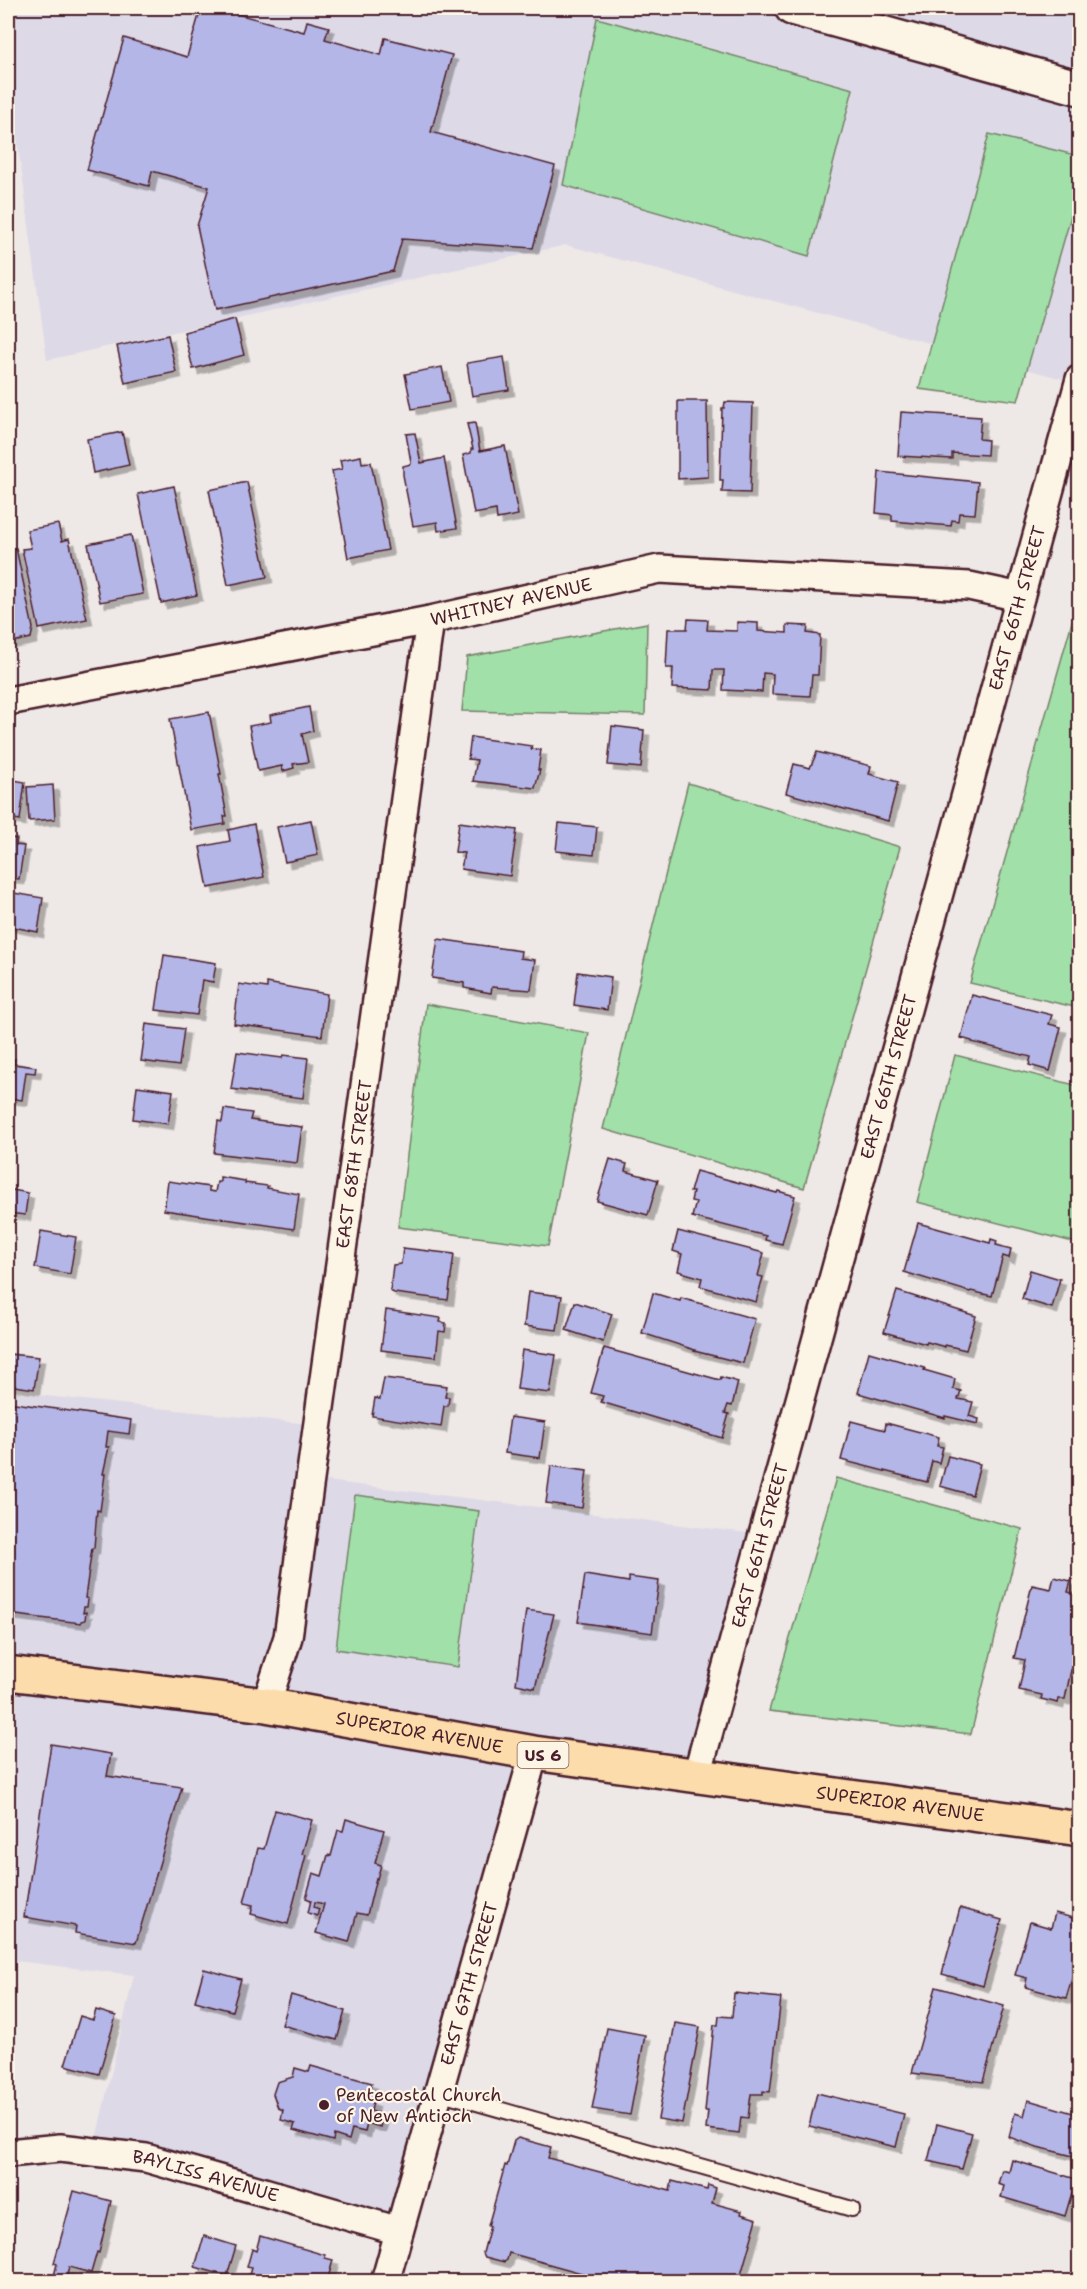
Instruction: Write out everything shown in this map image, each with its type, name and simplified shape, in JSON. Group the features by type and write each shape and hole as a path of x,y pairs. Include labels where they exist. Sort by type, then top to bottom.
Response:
{"main road":[{"name":"SUPERIOR AVENUE","path":"8,1673 266,1705 534,1754 1080,1829"}],"street":[{"path":"792,8 1080,88"},
{"name":"EAST 66TH STREET","path":"697,1775 1080,379"},
{"name":"WHITNEY AVENUE","path":"8,701 430,620 659,569 969,586 1020,597"},
{"name":"EAST 68TH STREET","path":"266,1705 288,1637 430,620"},
{"name":"EAST 67TH STREET","path":"385,2282 534,1754"},
{"name":"BAYLISS AVENUE","path":"8,2153 60,2148 146,2158 399,2231"}],"lane":[{"path":"438,2092 852,2209"}],"shaded area":[{"path":"8,8 1079,8 1078,383 566,245 47,360 15,122 8,123"},
{"path":"8,1392 318,1425 310,1479 763,1535 697,1775 534,1754 399,2231 93,2152 134,1975 8,1960"}],"green space":[{"path":"597,18 853,89 809,256 563,185"},
{"path":"989,134 1079,156 1079,188 1018,401 919,389"},
{"path":"1079,597 1080,1008 970,983"},
{"path":"647,623 645,715 462,711 467,657"},
{"path":"688,783 900,847 804,1188 603,1129"},
{"path":"426,1004 589,1033 548,1246 398,1227"},
{"path":"955,1055 1079,1086 1080,1232 1077,1243 917,1202"},
{"path":"836,1478 1022,1529 971,1734 769,1711"},
{"path":"355,1495 479,1511 458,1667 336,1649"}],"building":[{"path":"201,8 215,8 304,32 307,21 329,27 325,39 381,55 385,38 452,55 431,132 555,166 533,248 402,239 393,271 215,310 197,226 209,187 152,171 149,186 87,170 124,38 187,57"},
{"path":"235,319 244,355 193,369 184,332"},
{"path":"168,335 176,372 125,383 117,346"},
{"path":"504,357 509,390 472,396 467,363"},
{"path":"442,367 449,402 412,409 405,374"},
{"path":"678,401 707,401 708,477 678,479"},
{"path":"725,402 753,403 750,493 722,492 723,480 720,480 722,408"},
{"path":"901,412 981,417 979,439 988,440 987,455 952,453 952,459 898,456"},
{"path":"475,423 480,451 505,446 518,515 497,519 496,510 474,514 463,455 471,453 473,449 467,424"},
{"path":"122,432 129,465 93,473 87,439"},
{"path":"415,433 421,463 444,458 457,528 438,531 437,522 413,526 403,466 411,464 406,434"},
{"path":"361,456 362,463 371,462 388,550 348,558 332,471 342,469 340,460"},
{"path":"879,472 978,482 975,514 959,513 958,521 952,520 951,526 892,521 892,515 876,513"},
{"path":"247,482 267,577 228,585 209,490"},
{"path":"174,486 197,595 161,603 138,494"},
{"path":"58,524 62,541 69,539 87,619 39,629 22,549 31,548 27,530"},
{"path":"131,535 143,594 100,602 88,544"},
{"path":"16,548 33,628 31,638 8,643 8,549"},
{"path":"688,619 708,620 707,630 737,631 737,622 758,623 758,631 787,633 787,625 808,626 807,633 820,635 818,675 812,675 810,696 772,694 773,674 763,673 762,692 723,690 724,670 713,670 712,690 672,688 673,668 666,668 668,629 687,629"},
{"path":"309,707 313,731 302,734 308,762 293,764 294,768 283,771 282,766 258,771 249,726 271,722 270,715"},
{"path":"209,712 227,816 224,816 225,824 191,830 170,719"},
{"path":"612,726 644,730 641,768 608,765"},
{"path":"471,737 532,746 531,749 541,750 538,770 540,770 535,788 473,781 477,760 468,759"},
{"path":"817,752 871,766 869,774 898,782 888,821 786,793 794,764 810,768"},
{"path":"8,779 25,782 20,820 8,818"},
{"path":"53,785 55,819 29,821 27,787"},
{"path":"311,820 318,855 285,862 277,827"},
{"path":"459,822 517,830 510,876 461,869 464,853 455,852"},
{"path":"559,823 597,827 594,855 556,851"},
{"path":"254,824 264,877 208,888 200,847 230,841 228,830"},
{"path":"8,837 17,839 16,845 24,846 19,879 8,878"},
{"path":"8,892 43,898 38,932 8,926"},
{"path":"438,939 521,951 520,958 535,960 531,990 492,987 491,993 464,988 464,983 432,978"},
{"path":"164,955 216,963 213,982 202,980 197,1015 156,1010"},
{"path":"578,972 611,977 607,1010 574,1005"},
{"path":"267,983 327,994 322,1036 234,1024 239,984 267,988"},
{"path":"972,995 1052,1015 1049,1024 1061,1027 1050,1071 1029,1065 1031,1057 961,1038"},
{"path":"146,1024 184,1029 179,1066 141,1061"},
{"path":"237,1052 282,1058 283,1055 308,1058 303,1098 231,1089"},
{"path":"8,1059 15,1059 14,1064 36,1067 35,1073 26,1072 22,1100 8,1098"},
{"path":"137,1086 173,1091 168,1124 133,1119"},
{"path":"224,1109 252,1113 250,1120 302,1127 297,1163 214,1153 218,1121 222,1122"},
{"path":"610,1159 627,1164 625,1171 658,1180 648,1215 597,1201"},
{"path":"696,1171 795,1196 782,1244 765,1240 766,1236 692,1217 696,1202 691,1201 693,1192 690,1192"},
{"path":"220,1177 299,1194 294,1229 164,1210 168,1181 209,1187 209,1191 215,1192"},
{"path":"8,1189 28,1193 25,1215 8,1213"},
{"path":"918,1223 990,1243 991,1239 997,1241 996,1245 1011,1249 1009,1258 1003,1256 992,1296 970,1292 904,1272"},
{"path":"41,1231 76,1237 70,1274 35,1268"},
{"path":"678,1231 764,1253 758,1276 763,1277 756,1302 700,1286 702,1278 678,1271 682,1254 673,1251"},
{"path":"403,1248 454,1254 448,1300 390,1291 393,1265 401,1264"},
{"path":"1030,1270 1060,1279 1052,1308 1022,1299"},
{"path":"897,1291 976,1316 966,1350 927,1342 926,1344 884,1332"},
{"path":"528,1292 562,1296 557,1330 524,1326"},
{"path":"653,1293 680,1301 681,1298 755,1319 743,1363 694,1351 642,1333"},
{"path":"575,1302 612,1314 603,1342 566,1330"},
{"path":"386,1310 441,1318 440,1322 446,1323 445,1332 439,1331 436,1357 381,1350"},
{"path":"604,1348 720,1380 721,1377 738,1382 732,1406 728,1405 725,1413 729,1414 722,1438 601,1402 603,1396 591,1393"},
{"path":"8,1349 9,1354 39,1357 34,1389 8,1385"},
{"path":"522,1350 556,1355 550,1393 517,1389"},
{"path":"869,1352 955,1379 953,1389 961,1391 958,1399 973,1402 969,1416 979,1419 978,1424 945,1416 945,1418 858,1393"},
{"path":"384,1378 447,1386 445,1397 449,1397 448,1406 444,1406 441,1427 372,1416 375,1398 380,1399"},
{"path":"8,1402 131,1420 129,1434 108,1431 106,1447 109,1447 103,1474 105,1474 100,1511 97,1510 94,1548 92,1548 85,1598 88,1599 87,1607 84,1607 85,1620 81,1623 8,1614"},
{"path":"510,1417 545,1422 540,1458 505,1453"},
{"path":"851,1421 885,1430 886,1423 939,1437 937,1446 943,1447 939,1463 932,1461 927,1482 841,1460"},
{"path":"948,1456 980,1464 972,1495 940,1486"},
{"path":"551,1466 587,1471 582,1508 546,1503"},
{"path":"585,1575 629,1582 629,1577 659,1581 652,1633 578,1622"},
{"path":"1054,1577 1071,1581 1068,1592 1076,1594 1074,1600 1080,1601 1073,1634 1080,1639 1080,1661 1071,1670 1065,1699 1059,1699 1058,1703 1041,1699 1042,1695 1019,1690 1025,1660 1014,1658 1032,1585 1051,1589"},
{"path":"526,1610 554,1614 535,1688 516,1684"},
{"path":"51,1744 111,1754 107,1776 182,1787 136,1943 75,1933 76,1926 24,1917"},
{"path":"275,1810 312,1820 302,1854 306,1855 288,1924 251,1914 253,1905 244,1903 258,1848 264,1849"},
{"path":"346,1819 384,1830 375,1863 381,1865 367,1915 357,1913 349,1942 316,1933 324,1904 315,1902 314,1907 319,1909 317,1916 308,1913 311,1900 306,1898 313,1873 322,1876 328,1855 331,1856 338,1830 343,1831"},
{"path":"960,1908 1002,1920 983,1986 942,1974"},
{"path":"1055,1913 1080,1920 1080,1952 1066,1998 1025,1987 1027,1978 1015,1975 1030,1922 1051,1928"},
{"path":"204,1969 241,1979 232,2011 195,2001"},
{"path":"936,1987 1004,2006 983,2082 912,2073"},
{"path":"734,1993 781,1998 770,2092 751,2094 748,2118 741,2117 739,2133 706,2129 708,2111 705,2111 714,2025 718,2025 719,2016 732,2017"},
{"path":"291,1995 345,2011 337,2040 282,2025"},
{"path":"96,2010 116,2016 99,2074 65,2065 80,2016 93,2020"},
{"path":"675,2023 700,2027 682,2123 658,2119"},
{"path":"607,2028 645,2035 630,2115 592,2109"},
{"name":"Pentecostal Church of New Antioch","path":"311,2066 372,2083 369,2092 362,2090 361,2098 373,2102 371,2111 383,2115 380,2127 367,2123 365,2132 352,2129 349,2140 334,2135 333,2141 293,2130 295,2124 281,2120 283,2110 278,2108 273,2094 277,2082 293,2077 295,2068 309,2072"},
{"path":"817,2093 904,2114 896,2147 809,2126"},
{"path":"1028,2100 1080,2115 1080,2149 1077,2157 1009,2137 1015,2113 1024,2116"},
{"path":"937,2124 972,2133 962,2169 928,2161"},
{"path":"518,2138 551,2147 548,2158 670,2191 672,2181 707,2190 708,2185 716,2188 712,2203 742,2211 741,2214 757,2219 739,2282 614,2282 509,2253 504,2262 485,2257 483,2253 490,2226 488,2226 505,2165 507,2166 514,2141"},
{"path":"1012,2160 1076,2179 1065,2216 1001,2197 1004,2186 998,2184 1002,2170 1009,2172"},
{"path":"74,2191 111,2201 99,2253 97,2252 91,2273 69,2267 66,2279 54,2276 57,2264 54,2263"},
{"path":"204,2236 236,2246 227,2276 195,2267"},
{"path":"260,2236 325,2255 325,2258 333,2260 327,2282 247,2282 251,2268 247,2267 252,2249 256,2251"}],"place":[{"name":"Pentecostal Church of New Antioch","path":"324,2105"}]}
